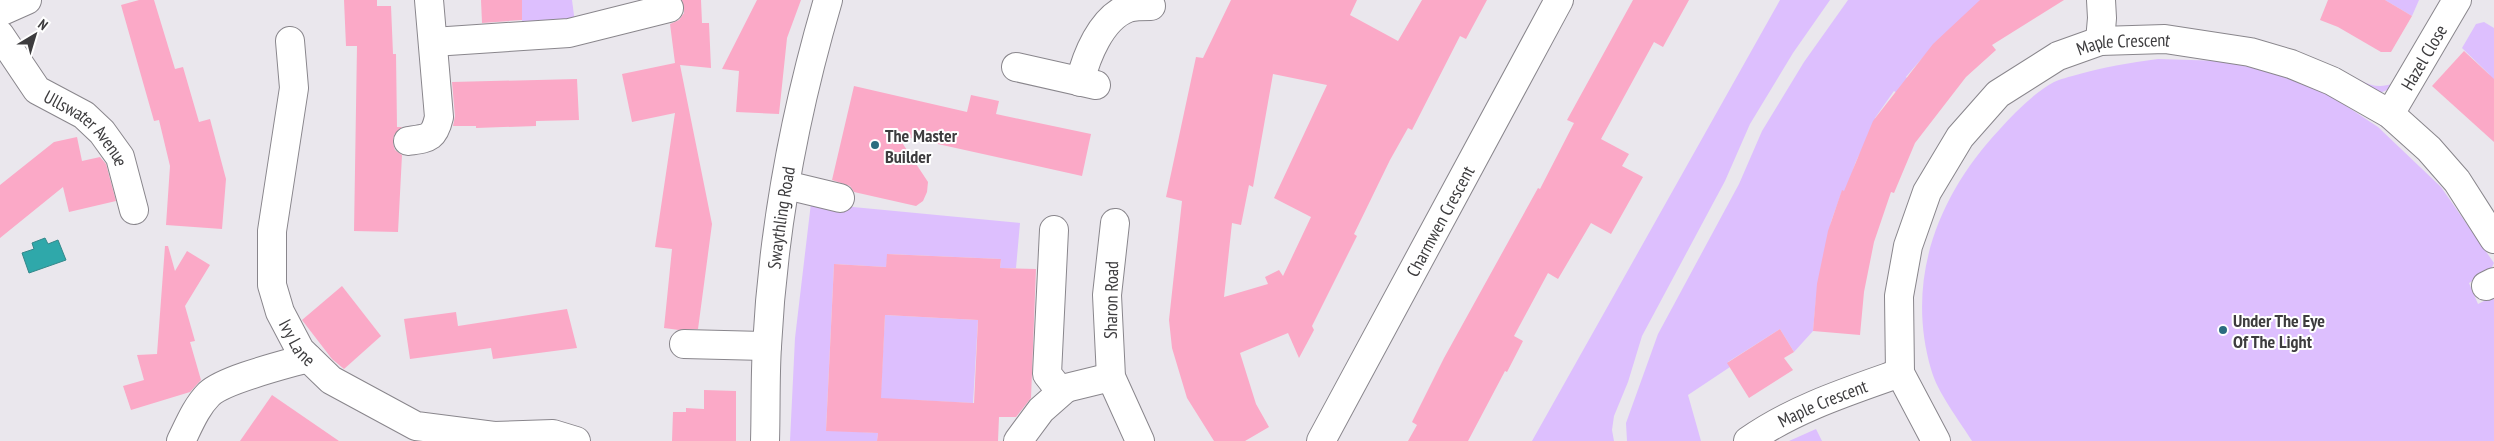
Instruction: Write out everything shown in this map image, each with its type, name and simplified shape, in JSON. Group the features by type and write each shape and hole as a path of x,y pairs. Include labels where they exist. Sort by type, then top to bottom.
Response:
{"street":[{"path":"0,12 27,0"},
{"name":"Swaythling Road","path":"765,441 767,346 775,261 797,117 810,61 828,0"},
{"name":"Charmwen Crescent","path":"1321,441 1559,0"},
{"path":"2100,41 2101,0"},
{"name":"Hazel Close","path":"2390,114 2457,0"},
{"path":"408,141 428,138 436,130 439,103 429,3"},
{"path":"433,42 569,34 669,8"},
{"path":"1016,67 1088,84 1084,63 1096,37 1127,8 1150,11"},
{"name":"Ullswater Avenue","path":"0,35 37,90 84,115 120,156 134,210"},
{"name":"Maple Crescent","path":"1936,441 1900,372 1899,296 1908,246 1927,192 1960,137 1998,94 2020,78 2058,56 2100,41 2165,40 2250,52 2292,64 2332,81 2390,114 2430,149 2457,181 2494,239"},
{"name":"Ivy Lane","path":"290,41 294,88 272,231 272,285 280,312 300,350 331,380 416,426 494,436 553,434 576,441"},
{"path":"786,185 840,198"},
{"name":"Sharon Road","path":"1115,223 1107,295 1111,377 1140,441"},
{"path":"1054,230 1047,374 1058,388 1066,388 1111,377"},
{"path":"684,344 767,346"},
{"path":"181,441 201,404 210,393 226,385 308,358"},
{"name":"Maple Crescent","path":"1748,441 1764,429 1840,394 1900,372"},
{"path":"1018,441 1041,410 1066,388"}],"shaded area":[{"path":"522,0 572,0 575,23 522,25"},
{"path":"1780,0 1830,0 1793,53 1750,124 1725,181 1642,336 1628,382 1614,416 1612,430 1614,441 1532,441"},
{"path":"1848,0 1987,0 1964,17 1934,45 1906,77 1911,82 1901,96 1894,91 1875,118 1882,123 1859,155 1850,181 1849,192 1842,191 1831,222 1816,299 1813,331 1794,352 1780,329 1728,362 1730,367 1688,395 1701,441 1627,441 1626,423 1658,334 1739,184 1762,131 1804,62"},
{"path":"2385,0 2419,0 2412,16"},
{"path":"2484,22 2494,28 2494,85 2489,74 2462,48 2476,24"},
{"path":"2158,59 2223,61 2271,72 2328,94 2378,127 2441,187 2494,263 2490,271 2469,283 2478,304 2494,296 2494,441 1972,441 1938,387 1931,369 1924,336 1922,303 1925,271 1932,240 1944,210 1959,182 1978,155 2025,103 2047,86 2056,81 2086,72"},
{"path":"2342,70 2373,85 2379,86 2393,83 2396,86 2380,93 2340,77"},
{"path":"811,203 1020,223 1016,268 1000,268 1001,259 888,254 886,267 834,264 826,430 878,433 877,441 790,441 795,338"},
{"path":"885,315 978,320 973,403 912,400 880,407"},
{"path":"1816,429 1822,441 1789,441"}],"water":[{"path":"45,238 48,244 58,240 66,260 29,273 22,253 34,249 32,243"}],"building":[{"path":"139,0 154,0 175,69 183,67 199,122 210,119 226,179 222,229 166,225 170,166 159,120 154,121 121,5"},
{"path":"344,0 377,0 377,6 391,6 393,54 396,54 397,127 402,127 394,135 393,143 395,150 402,155 398,232 354,231 357,46 346,46"},
{"path":"481,0 522,0 522,20 482,23"},
{"path":"682,0 701,0 702,23 709,23 711,68 680,65 712,224 698,329 679,330 664,328 672,249 655,247 675,113 632,122 622,74 675,63 670,24 679,20 684,13"},
{"path":"757,0 801,0 787,38 779,114 736,112 739,71 722,69"},
{"path":"1231,0 1357,0 1350,15 1398,41 1422,0 1487,0 1466,39 1460,36 1412,130 1408,128 1390,160 1354,234 1357,236 1312,326 1314,330 1299,358 1288,333 1240,353 1256,404 1269,427 1245,441 1214,441 1187,398 1172,348 1169,320 1182,201 1166,197 1196,57 1203,58","holes":["1273,74 1327,85 1274,198 1311,217 1283,276 1279,270 1265,277 1268,284 1224,297 1232,223 1241,225 1249,185 1253,187"]},
{"path":"1633,0 1689,0 1663,47 1654,42 1601,139 1629,154 1622,166 1643,177 1611,234 1591,223 1558,279 1548,273 1514,336 1523,341 1468,441 1408,441 1417,425 1412,422 1444,358 1538,188 1540,189 1574,123 1567,120"},
{"path":"1980,0 2064,0 1992,45 1996,50 1966,77 1915,143 1894,193 1891,192 1874,242 1864,292 1860,335 1813,331 1817,284 1828,231 1842,190 1844,191 1873,121 1933,44"},
{"path":"2328,0 2385,0 2412,16 2391,52 2381,52 2338,27 2320,20"},
{"path":"2464,51 2494,79 2494,142 2432,86"},
{"path":"577,79 579,120 536,121 536,126 476,128 476,126 453,126 455,116 452,82"},
{"path":"854,86 967,112 971,95 999,101 996,114 1091,134 1082,176 897,135 928,182 927,192 923,201 916,206 854,192 850,186 832,180"},
{"path":"77,137 82,161 100,157 106,164 116,201 69,212 63,187 0,238 0,185 54,142"},
{"path":"165,246 168,246 175,271 187,251 210,265 185,306 195,341 190,342 201,380 190,392 131,410 123,386 144,380 137,355 157,354"},
{"path":"887,254 1001,259 1000,268 1036,269 1031,398 1016,417 999,417 998,441 877,441 878,433 826,431 834,264 886,267","holes":["885,315 978,320 974,403 881,398"]},
{"path":"342,286 381,336 344,369 332,359 302,320"},
{"path":"567,309 577,348 493,359 491,348 410,359 404,319 456,312 458,326"},
{"path":"1780,329 1794,352 1784,358 1793,370 1749,398 1727,363"},
{"path":"704,390 736,391 736,441 672,441 673,412 686,412 686,408 704,409"},
{"path":"272,395 339,441 240,441"}],"place":[{"name":"The Master Builder","path":"875,145"},
{"name":"Under The Eye Of The Light","path":"2223,330"}]}
